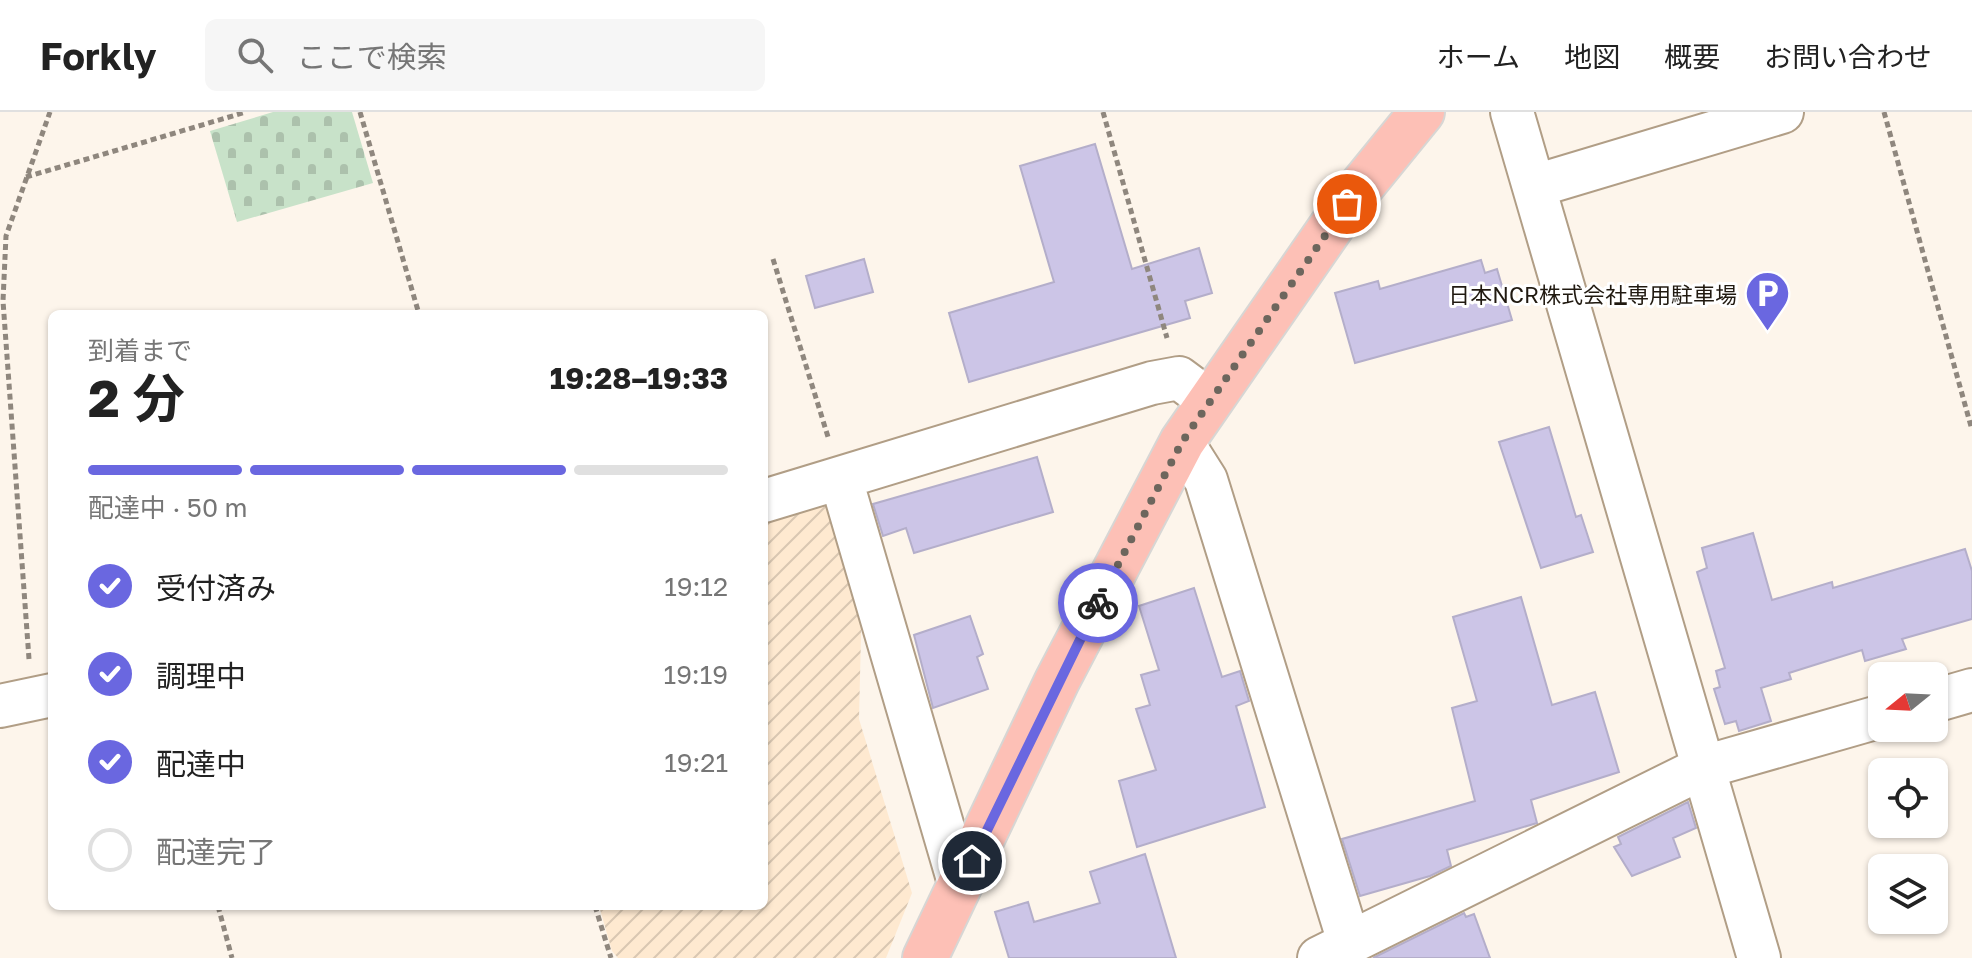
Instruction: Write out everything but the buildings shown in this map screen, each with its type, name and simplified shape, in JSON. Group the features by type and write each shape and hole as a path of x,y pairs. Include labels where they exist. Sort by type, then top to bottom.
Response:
{"main road":[{"path":"925,958 1057,681 1182,442 1194,390 1422,112"}],"street":[{"path":"1512,112 1759,958"},
{"path":"1535,186 1782,112"},
{"path":"768,500 1152,383 1194,390"},
{"path":"1182,442 1206,480 1334,950 1704,767 1868,720"},
{"path":"841,479 960,886"},
{"path":"1948,697 1972,690"}],"path":[{"path":"28,700 3,301 6,236 50,112"},
{"path":"25,178 246,112"},
{"path":"360,112 418,310"},
{"path":"1103,112 1194,390"},
{"path":"1884,112 1972,430"},
{"path":"773,259 841,479"},
{"path":"219,910 232,958"},
{"path":"596,910 611,958"}],"shaded area":[{"path":"828,497 862,592 859,719 912,893 886,958 618,958 612,951 600,910 768,910 768,514"}],"green space":[{"path":"273,112 352,112 373,183 237,222 210,131"}],"way so far":[{"path":"1098,603 1182,442 1347,204"}],"place":[{"name":"日本NCR株式会社専用駐車場","path":"1768,333"}],"route":[{"path":"972,861 1057,681 1098,603"}]}
